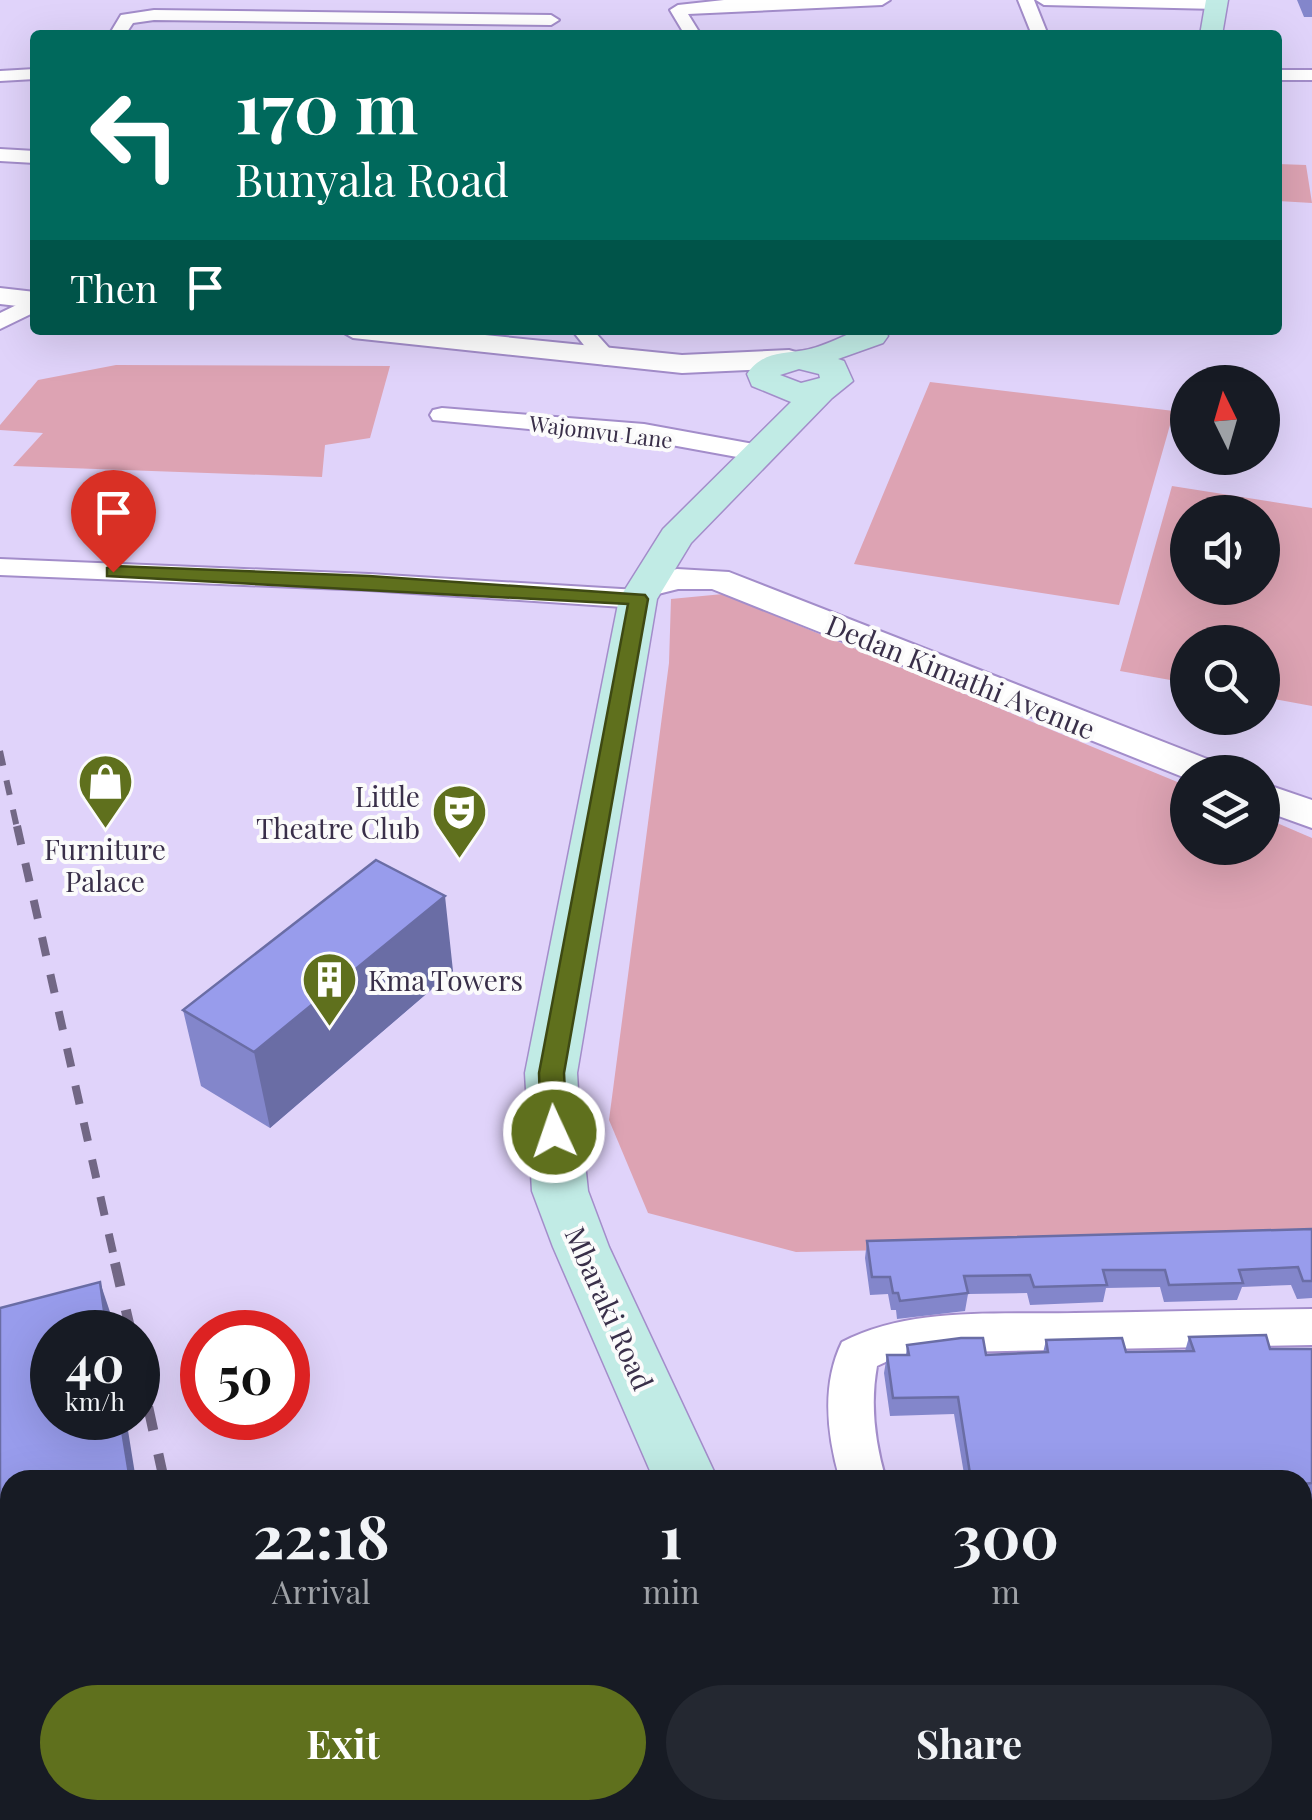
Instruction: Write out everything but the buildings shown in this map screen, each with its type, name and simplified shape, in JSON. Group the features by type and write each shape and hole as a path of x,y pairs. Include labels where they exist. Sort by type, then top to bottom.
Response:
{"main road":[{"path":"1212,30 1217,2"},
{"name":"Mbaraki Road","path":"681,1470 581,1248 560,1191 551,1073 642,593 676,536 765,446 801,376 872,335"}],"street":[{"path":"690,30 678,10 737,3 882,0"},
{"path":"1026,0 1038,30"},
{"path":"1044,0 1217,2"},
{"path":"120,30 127,19 154,14 551,19"},
{"path":"0,76 30,74"},
{"path":"1282,75 1312,75"},
{"path":"0,155 30,154"},
{"path":"0,296 30,300"},
{"path":"0,322 30,304"},
{"path":"479,335 579,339 606,358 801,376"},
{"name":"Wajomvu Lane","path":"442,415 765,446"},
{"name":"Dedan Kimathi Avenue","path":"676,536 717,578"},
{"path":"0,568 642,593"},
{"name":"Dedan Kimathi Avenue","path":"642,593 677,579 717,578 1170,758"},
{"path":"1280,802 1312,815"},
{"path":"862,1470 852,1374 858,1355 883,1342 958,1334 1312,1327"}],"shaded area":[{"path":"1282,164 1306,165 1312,203 1282,201"},
{"path":"116,365 390,366 370,438 325,445 322,477 13,466 43,433 0,430 0,425 38,380"},
{"path":"930,382 1170,411 1170,425 1119,605 854,564"},
{"path":"1172,486 1229,495 1170,495 1170,605 1280,605 1280,503 1312,508 1312,706 1280,700 1280,625 1170,625 1170,680 1120,671"},
{"path":"723,594 1170,779 1170,865 1280,865 1280,824 1312,838 1312,1241 796,1252 648,1213 609,1120 669,663 671,599"}],"railway":[{"path":"0,751 17,828"},
{"path":"17,826 116,1266"},
{"path":"115,1263 126,1310"},
{"path":"155,1440 162,1470"}],"place":[{"name":"Furniture Palace","path":"105,831"},
{"name":"Little Theatre Club","path":"459,860"},
{"name":"Kma Towers","path":"329,1028"}],"route":[{"path":"113,572 369,582 638,599 551,1073 554,1132"}]}
